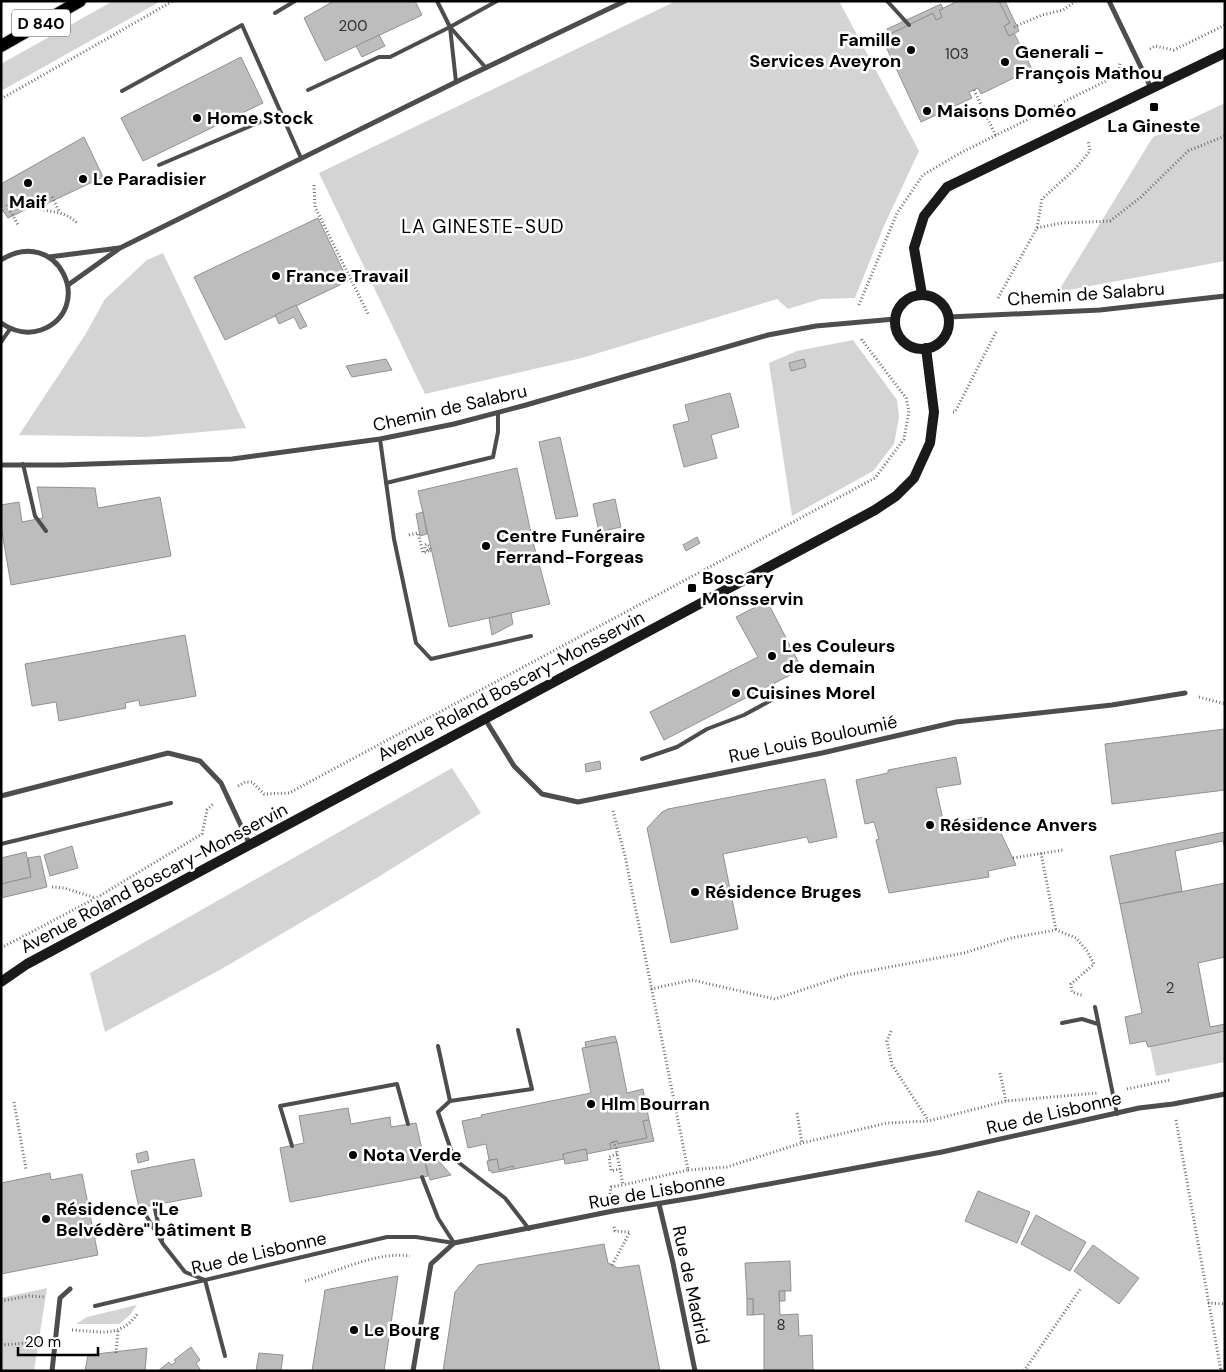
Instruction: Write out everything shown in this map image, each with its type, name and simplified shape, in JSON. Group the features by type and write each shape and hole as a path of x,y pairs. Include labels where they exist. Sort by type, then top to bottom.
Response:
{"main road":[{"name":"D 840","path":"1,46 80,1"},
{"path":"922,294 914,248 924,216 947,188 1225,53"},
{"path":"922,294 936,299 946,310 949,317 946,334 934,346 918,348 903,341 898,335 895,319 897,311 901,304 914,296 922,294"},
{"name":"Avenue Roland Boscary-Monsservin","path":"1,982 27,964 875,510 896,496 914,478 930,444 934,412 926,348"}],"street":[{"path":"68,285 120,248 625,1"},
{"path":"1110,1 1151,88"},
{"path":"49,257 120,248"},
{"path":"1,260 11,254 24,250 37,251 58,264 65,274 68,285 68,298 64,310 57,320 46,328 35,332 22,332 10,329 1,323"},
{"name":"Chemin de Salabru","path":"949,317 1100,310 1225,296"},
{"name":"Chemin de Salabru","path":"1,465 232,460 380,439 454,424 768,336 816,326 895,319"},
{"name":"Rue Louis Bouloumié","path":"484,719 514,766 542,794 578,802 822,753 956,722 1112,705 1185,693"},
{"path":"1,796 168,752 200,761 221,783 250,845"},
{"name":"Rue de Lisbonne","path":"454,1243 942,1152 1139,1108 1173,1104 1225,1094"},
{"name":"Rue de Madrid","path":"658,1204 673,1263 696,1371"},
{"path":"413,1371 431,1264 454,1243"},
{"path":"52,1371 60,1298 70,1289"}],"lane":[{"path":"275,12 295,1"},
{"path":"437,1 450,27 486,68"},
{"path":"308,90 379,56 390,57 498,1"},
{"path":"887,1 909,25"},
{"path":"122,91 242,26 301,158"},
{"path":"450,27 456,82"},
{"path":"159,165 281,113"},
{"path":"1,342 10,329"},
{"path":"386,483 493,457 498,432 498,412"},
{"path":"380,439 394,539 416,643 431,659 531,636"},
{"path":"22,464 35,516 46,531"},
{"path":"642,759 677,747 707,729 744,715 790,690"},
{"path":"1,844 171,804"},
{"path":"1095,1007 1117,1114"},
{"path":"1062,1023 1082,1019 1098,1024"},
{"path":"518,1030 532,1089 450,1101 438,1112 454,1159 505,1198 529,1229"},
{"path":"438,1046 450,1101"},
{"path":"292,1146 280,1106 397,1084 408,1124"},
{"path":"422,1177 438,1218 454,1243"},
{"path":"154,1205 163,1244"},
{"path":"141,1207 163,1244 185,1272 206,1280 226,1356"},
{"name":"Rue de Lisbonne","path":"95,1306 387,1237 416,1237 454,1243"}],"path":[{"path":"1,99 173,1"},
{"path":"1014,27 1042,15 1063,10 1076,1"},
{"path":"1,948 96,898 202,834 207,810 227,793 245,782 252,782 264,794 289,793 875,478 904,439 909,411 906,398 862,340 859,305 897,213 923,175 962,152 1114,78 1120,62 1155,46 1174,50 1225,25"},
{"path":"974,90 996,136"},
{"path":"1037,228 1060,223 1110,221 1141,197 1188,151 1225,136"},
{"path":"996,300 1037,228 1042,199 1075,170 1090,151 1088,137"},
{"path":"314,185 315,207 368,314"},
{"path":"52,197 59,212"},
{"path":"7,205 18,225"},
{"path":"10,210 31,205 48,212 59,212 68,215 78,224"},
{"path":"950,412 955,412 999,325"},
{"path":"394,539 418,533 423,553 429,551 430,547 427,544 425,549 428,551 431,550"},
{"path":"1185,693 1225,704"},
{"path":"609,796 624,856 688,1170"},
{"path":"1013,858 1063,850"},
{"path":"1041,853 1056,930"},
{"path":"52,887 64,888 96,898"},
{"path":"651,989 692,980 775,999 847,975 964,953 1011,938 1056,930 1076,938 1087,950 1094,964 1071,984 1072,992 1097,1000 1095,1007"},
{"path":"891,1031 887,1041 892,1065 929,1121"},
{"path":"1000,1073 1006,1101"},
{"path":"610,1197 611,1187 688,1170 727,1167 802,1143 887,1123 929,1121 1006,1101 1112,1092 1170,1080"},
{"path":"14,1102 26,1169"},
{"path":"797,1113 802,1143"},
{"path":"1175,1116 1221,1371"},
{"path":"613,1142 623,1185"},
{"path":"617,1154 609,1157 612,1171 620,1169"},
{"path":"612,1265 630,1232 616,1230 614,1226"},
{"path":"305,1281 363,1262 398,1254 410,1256"},
{"path":"1024,1371 1081,1288"},
{"path":"1208,1303 1225,1304"},
{"path":"72,1330 118,1331 132,1322 139,1311"},
{"path":"116,1353 118,1331"},
{"path":"1,1344 42,1342"}],"shaded area":[{"path":"113,1 161,1 1,91 1,64"},
{"path":"676,1 839,1 919,151 883,228 855,298 820,299 788,309 777,299 582,358 425,394 319,173"},
{"path":"1225,103 1225,261 1058,292 1153,137"},
{"path":"163,253 246,428 147,437 19,435 85,335 105,299 147,260"},
{"path":"853,340 897,400 899,417 894,444 873,471 792,516 769,363 797,351"},
{"path":"452,768 481,813 375,879 225,967 105,1032 90,973"},
{"path":"1225,1031 1225,1062 1156,1076 1150,1046"},
{"path":"47,1288 34,1371 1,1371 1,1298"},
{"path":"137,1305 130,1315 119,1324 76,1324 87,1317"}],"building":[{"path":"334,1 415,1 422,15 325,61 304,18"},
{"path":"958,1 999,1 1010,23 1004,26 1009,36 1014,33 1032,69 981,94 978,88 969,92 972,98 921,122 882,38 933,13 936,20 942,17 939,10"},
{"path":"999,1 1005,1 1019,31 1009,36 1004,26 1010,23"},
{"path":"941,4 943,9 939,10 942,17 936,20 933,13 890,34 887,29"},
{"path":"379,35 385,46 362,57 356,46"},
{"path":"241,57 263,103 143,161 121,118"},
{"path":"84,137 103,177 46,204 38,204 8,218 1,208 1,184"},
{"path":"318,218 348,281 225,340 194,277"},
{"path":"296,305 307,326 300,329 294,317 279,324 275,315"},
{"path":"386,359 392,370 352,377 346,366"},
{"path":"804,359 806,367 791,371 789,363"},
{"path":"730,393 739,427 711,435 717,458 684,467 673,425 689,421 685,405"},
{"path":"560,437 578,516 556,519 539,442"},
{"path":"517,468 533,542 550,604 449,627 418,491"},
{"path":"37,487 95,488 98,508 160,497 171,556 11,585 1,526 1,505 19,502 22,522 43,518"},
{"path":"615,499 621,527 599,532 593,504"},
{"path":"423,512 427,534 420,536 416,514"},
{"path":"697,537 700,543 686,551 683,545"},
{"path":"767,601 802,669 664,740 650,712 758,657 736,617"},
{"path":"511,613 513,624 492,635 489,618"},
{"path":"185,635 196,696 140,706 139,700 125,703 126,708 59,721 56,702 32,706 25,664"},
{"path":"1225,729 1225,790 1112,804 1105,744"},
{"name":"Résidence Anvers","path":"956,757 961,784 936,788 944,824 983,817 986,829 998,827 1016,865 988,871 989,877 889,893 876,840 879,839 874,822 865,824 856,780 888,773 888,770"},
{"path":"600,761 601,769 586,772 585,764"},
{"name":"Résidence Bruges","path":"825,779 837,837 809,843 807,837 723,854 738,929 671,943 647,828 662,812 668,809"},
{"path":"1225,832 1225,850 1223,841 1175,851 1182,891 1120,904 1110,856"},
{"path":"72,846 78,868 50,876 44,855"},
{"path":"26,852 31,877 1,884 1,858"},
{"path":"40,856 47,887 1,898 1,884 31,877 28,858"},
{"path":"1225,883 1225,957 1198,963 1210,1027 1225,1024 1225,1031 1148,1047 1146,1041 1130,1044 1125,1017 1142,1013 1120,904"},
{"path":"615,1036 617,1042 586,1048 585,1042"},
{"name":"Hlm Bourran","path":"617,1042 627,1093 643,1089 649,1120 643,1121 647,1138 618,1144 617,1141 610,1143 611,1149 587,1154 586,1149 563,1154 564,1159 514,1169 513,1166 499,1170 497,1159 489,1160 486,1144 468,1148 462,1121 482,1117 481,1115 591,1093 582,1048"},
{"name":"Nota Verde","path":"348,1108 351,1124 390,1117 391,1127 416,1123 428,1176 290,1202 280,1148 304,1143 299,1116"},
{"path":"649,1120 654,1141 611,1149 610,1143 617,1141 618,1144 647,1138 643,1121"},
{"path":"586,1149 588,1160 565,1164 563,1154"},
{"path":"147,1151 149,1160 138,1163 136,1154"},
{"path":"436,1158 451,1175 430,1180 425,1161"},
{"path":"194,1159 202,1196 139,1208 131,1171"},
{"path":"497,1159 499,1170 513,1166 514,1169 492,1173 492,1171 489,1171 487,1161"},
{"name":"Résidence \"Le Belvédère\" bâtiment B","path":"50,1173 51,1180 82,1174 98,1255 1,1274 1,1183"},
{"path":"978,1191 1030,1212 1017,1243 965,1221"},
{"path":"1036,1215 1086,1242 1070,1271 1021,1244"},
{"path":"604,1244 608,1263 618,1268 639,1265 660,1371 443,1371 455,1292 478,1265"},
{"path":"1093,1245 1139,1278 1119,1304 1074,1271"},
{"path":"790,1261 791,1291 779,1291 780,1315 798,1314 799,1336 812,1335 813,1371 764,1371 764,1314 753,1315 753,1299 747,1299 745,1263"},
{"name":"Le Bourg","path":"398,1276 384,1371 312,1371 325,1290"},
{"path":"779,1291 785,1291 785,1301 780,1301"},
{"path":"747,1299 753,1299 753,1315 747,1315"},
{"path":"191,1347 200,1360 196,1363 201,1371 158,1371 169,1362 171,1365 176,1362 174,1360"},
{"path":"147,1348 145,1371 85,1371 88,1355"},
{"path":"259,1353 283,1355 281,1371 256,1371"}],"place":[{"name":"Famille Services Aveyron","path":"911,50"},
{"name":"Generali - François Mathou","path":"1005,62"},
{"name":"La Gineste","path":"1154,107"},
{"name":"Maisons Doméo","path":"927,111"},
{"name":"Home Stock","path":"197,118"},
{"name":"Le Paradisier","path":"83,179"},
{"name":"Maif","path":"28,183"},
{"name":"France Travail","path":"276,276"},
{"name":"Centre Funéraire Ferrand-Forgeas","path":"486,546"},
{"name":"Boscary Monsservin","path":"692,588"},
{"name":"Les Couleurs de demain","path":"772,656"},
{"name":"Cuisines Morel","path":"736,693"},
{"name":"Résidence Anvers","path":"930,825"},
{"name":"Résidence Bruges","path":"695,892"},
{"name":"Hlm Bourran","path":"591,1104"},
{"name":"Nota Verde","path":"353,1155"},
{"name":"Résidence \"Le Belvédère\" bâtiment B","path":"46,1219"},
{"name":"Le Bourg","path":"354,1330"}],"district":[{"name":"LA GINESTE-SUD","path":"483,226"}]}
